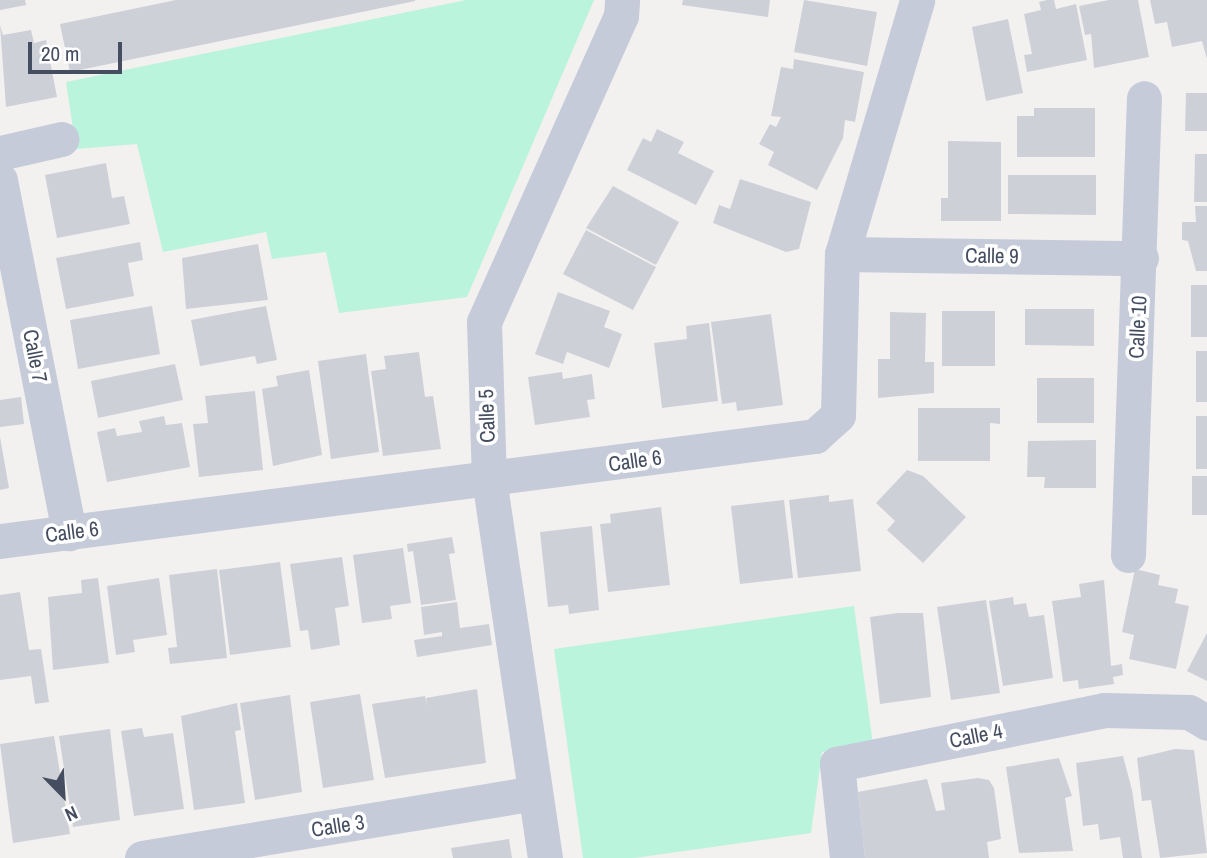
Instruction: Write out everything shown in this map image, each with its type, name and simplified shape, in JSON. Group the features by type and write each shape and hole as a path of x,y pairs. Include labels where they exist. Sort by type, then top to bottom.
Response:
{"street":[{"name":"Calle 5","path":"545,858 489,481 484,322 621,16 622,0"},
{"name":"Calle 6","path":"0,541 489,481 815,436 838,415 842,254 917,0"},
{"name":"Calle 10","path":"1128,555 1141,258 1144,98"},
{"path":"0,153 61,139"},
{"name":"Calle 7","path":"0,180 69,533"},
{"name":"Calle 9","path":"842,254 1141,258"},
{"name":"Calle 4","path":"847,858 837,764 1104,710 1189,712 1207,723"},
{"name":"Calle 3","path":"142,858 535,793"}],"green space":[{"path":"466,0 594,0 467,297 339,313 326,252 272,259 266,232 163,252 137,144 76,149 66,82"},
{"path":"854,606 873,744 822,752 811,833 634,858 583,858 554,649"}],"building":[{"path":"0,0 25,0 26,5 0,10"},
{"path":"176,0 415,1 70,72 60,24"},
{"path":"683,0 770,0 768,17 682,5"},
{"path":"804,0 877,12 867,66 794,52"},
{"path":"1054,0 1056,9 1076,4 1087,60 1027,72 1024,55 1032,54 1024,14 1041,10 1039,2"},
{"path":"1109,0 1138,0 1149,57 1094,68 1091,34 1085,35 1079,6"},
{"path":"1150,0 1207,0 1207,59 1202,41 1172,47 1167,22 1155,24"},
{"path":"1008,19 1023,93 986,101 972,27"},
{"path":"0,25 3,35 31,30 34,43 46,40 57,97 6,107"},
{"path":"794,59 864,72 855,122 845,120 843,138 817,190 768,165 774,152 759,144 770,124 776,127 781,117 771,116 781,67 793,69"},
{"path":"1186,93 1207,93 1207,131 1185,131"},
{"path":"1034,108 1095,108 1095,157 1017,157 1017,116 1034,116"},
{"path":"657,129 684,142 678,153 714,171 696,205 627,170 643,138 651,142"},
{"path":"948,141 1001,142 1001,221 941,221 941,198 948,198"},
{"path":"1195,154 1207,154 1207,202 1194,202"},
{"path":"106,163 112,198 124,196 130,224 57,238 45,175"},
{"path":"1008,175 1096,175 1096,215 1008,214"},
{"path":"740,179 811,202 799,249 786,252 713,223 719,205 730,209"},
{"path":"613,186 679,222 656,265 586,228"},
{"path":"1195,206 1207,206 1207,271 1196,271 1188,241 1182,240 1182,222 1196,222"},
{"path":"586,230 656,267 633,310 563,274"},
{"path":"140,242 143,260 128,263 134,296 66,309 56,258"},
{"path":"258,244 268,300 186,309 182,258"},
{"path":"1191,285 1207,285 1207,337 1191,337"},
{"path":"558,292 610,311 604,327 622,334 609,368 567,352 563,364 535,354"},
{"path":"152,306 160,354 78,369 70,320"},
{"path":"266,306 277,360 257,364 255,356 200,366 191,320"},
{"path":"1025,309 1094,309 1094,346 1025,345"},
{"path":"942,311 995,311 995,366 942,366"},
{"path":"890,312 926,313 925,362 934,362 934,393 878,398 878,359 890,359"},
{"path":"771,314 783,405 737,411 736,402 722,404 711,322"},
{"path":"709,323 718,401 662,408 654,343 687,339 686,326"},
{"path":"1196,351 1207,351 1207,402 1196,402"},
{"path":"419,352 425,397 433,396 441,449 383,456 371,371 386,369 384,356"},
{"path":"366,354 379,452 331,459 318,361"},
{"path":"175,364 183,400 98,418 91,381"},
{"path":"309,370 322,455 273,466 262,389 278,386 276,376"},
{"path":"562,372 563,379 592,374 595,399 587,400 590,417 535,425 528,377"},
{"path":"1037,378 1094,378 1094,423 1037,423"},
{"path":"255,391 263,470 199,477 193,424 208,423 205,396"},
{"path":"21,397 24,424 0,427 0,400"},
{"path":"918,408 1000,408 1000,424 990,423 990,461 918,461"},
{"path":"164,416 166,425 182,423 190,467 107,482 97,432 115,428 117,436 142,432 139,421"},
{"path":"1196,416 1207,416 1207,469 1196,469"},
{"path":"0,437 9,488 0,490"},
{"path":"1096,440 1096,488 1044,488 1045,477 1027,477 1028,441"},
{"path":"907,470 923,476 966,517 923,563 887,530 895,521 876,503"},
{"path":"1192,476 1207,476 1207,515 1192,515"},
{"path":"829,495 829,502 853,499 861,571 798,578 789,500"},
{"path":"784,500 793,578 740,584 731,506"},
{"path":"661,507 670,585 608,592 600,524 611,523 610,514"},
{"path":"592,526 599,610 569,614 568,605 548,607 540,532"},
{"path":"452,537 455,553 449,554 456,600 421,605 413,551 408,552 407,544"},
{"path":"403,548 411,603 390,606 392,619 362,623 353,555"},
{"path":"342,557 349,606 335,608 340,645 311,650 308,630 300,631 290,564"},
{"path":"280,562 291,647 230,655 219,570"},
{"path":"217,569 227,658 170,664 168,648 177,647 169,575"},
{"path":"1135,569 1160,575 1158,585 1178,589 1175,603 1189,606 1176,669 1129,659 1134,635 1122,632"},
{"path":"98,578 109,663 53,670 48,597 82,593 81,580"},
{"path":"159,578 167,635 133,640 135,652 116,655 107,586"},
{"path":"1104,580 1111,666 1122,664 1123,675 1113,677 1114,684 1079,689 1078,680 1063,682 1052,601 1081,597 1079,584"},
{"path":"20,592 29,650 41,649 49,702 35,704 31,676 0,680 0,595"},
{"path":"1013,597 1014,605 1026,603 1029,617 1044,615 1053,678 1003,686 989,601"},
{"path":"986,600 1000,693 951,700 937,607"},
{"path":"457,602 460,628 489,624 492,645 417,657 414,640 442,636 442,632 424,635 421,607"},
{"path":"923,613 931,697 880,704 870,617"},
{"path":"1207,633 1207,681 1187,671"},
{"path":"477,689 486,763 385,778 372,704 425,696 427,707 426,698"},
{"path":"360,694 374,780 323,788 310,702"},
{"path":"290,695 302,792 255,800 240,703"},
{"path":"237,703 241,730 235,731 245,803 194,810 181,716"},
{"path":"142,728 144,737 173,733 184,809 134,816 121,731"},
{"path":"110,729 120,820 73,827 59,736"},
{"path":"54,736 70,834 13,843 0,744"},
{"path":"1175,749 1194,750 1207,853 1160,858 1151,800 1142,801 1137,758"},
{"path":"1123,756 1132,790 1142,858 1123,858 1120,837 1100,840 1098,824 1083,826 1076,763"},
{"path":"1059,758 1072,796 1065,798 1073,851 1019,853 1006,767"},
{"path":"978,778 989,780 994,788 1001,839 987,842 989,858 865,858 858,792 927,779 936,811 945,810 941,783"},
{"path":"509,839 512,858 453,858 451,848"}]}
